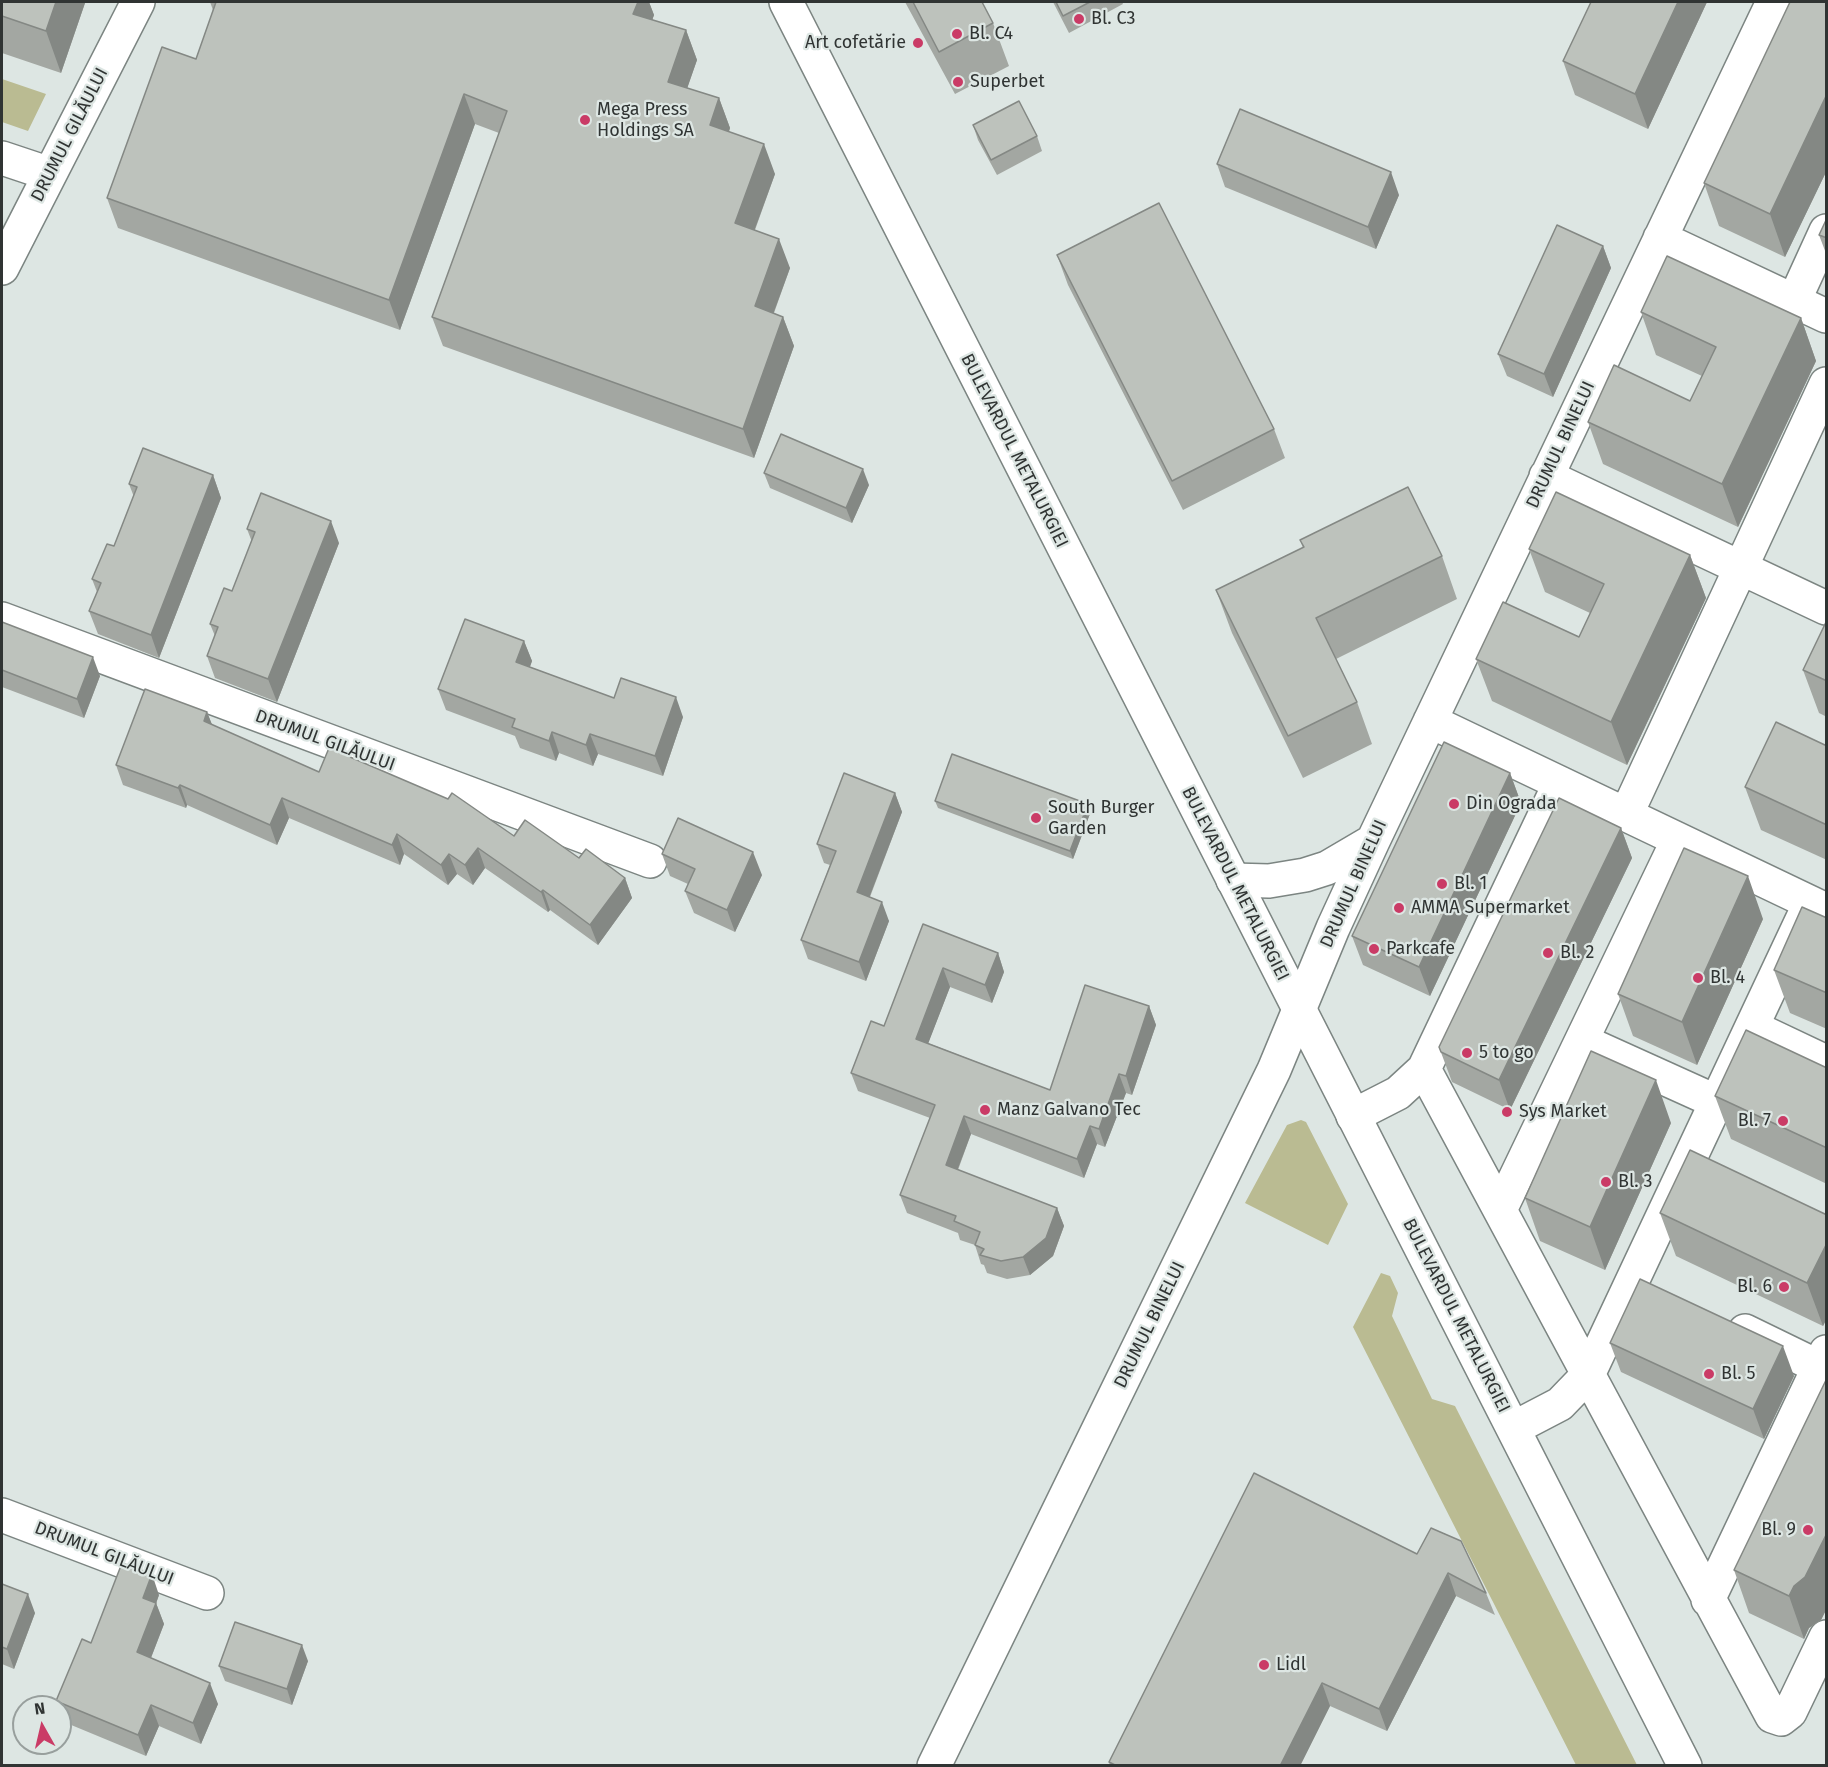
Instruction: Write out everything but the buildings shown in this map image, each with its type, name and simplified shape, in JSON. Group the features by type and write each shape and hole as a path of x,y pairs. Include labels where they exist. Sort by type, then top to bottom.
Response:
{"street":[{"name":"DRUMUL GILĂULUI","path":"2,268 138,2"},
{"name":"BULEVARDUL METALURGIEI","path":"786,2 1685,1766"},
{"name":"DRUMUL BINELUI","path":"934,1766 1301,1011 1333,928 1373,841 1773,2"},
{"path":"2,158 50,174"},
{"path":"1794,301 1827,231"},
{"path":"1660,238 1827,316"},
{"path":"1626,815 1827,384"},
{"path":"1546,476 1827,608"},
{"name":"DRUMUL GILĂULUI","path":"2,619 650,861"},
{"path":"1430,721 1818,906 1752,1027 1717,1102 1701,1164 1635,1277 1588,1375 1560,1404 1514,1428"},
{"path":"1353,1116 1398,1093 1424,1069 1560,783"},
{"path":"1500,1210 1678,840"},
{"path":"1233,880 1269,881 1305,875 1327,868 1373,841"},
{"path":"1752,1027 1827,1062"},
{"path":"1582,1041 1717,1102"},
{"path":"1424,1069 1772,1716 1781,1719 1790,1712 1827,1637"},
{"path":"1635,1277 1666,1292"},
{"path":"1708,1600 1823,1359 1717,1317"},
{"name":"DRUMUL GILĂULUI","path":"2,1515 207,1593"}],"green space":[{"path":"2,79 46,94 28,131 2,122"},
{"path":"1301,1120 1306,1122 1348,1204 1328,1245 1245,1203 1287,1125"},
{"path":"1381,1273 1390,1276 1398,1293 1392,1316 1432,1399 1455,1406 1637,1765 1576,1765 1353,1327"}],"place":[{"name":"Bl. C3","path":"1079,19"},
{"name":"Bl. C4","path":"957,34"},
{"name":"Art cofetărie","path":"918,43"},
{"name":"Superbet","path":"958,82"},
{"name":"Mega Press Holdings SA","path":"585,120"},
{"name":"Din Ograda","path":"1454,804"},
{"name":"South Burger Garden","path":"1036,818"},
{"name":"Bl. 1","path":"1442,884"},
{"name":"AMMA Supermarket","path":"1399,908"},
{"name":"Parkcafe","path":"1374,949"},
{"name":"Bl. 2","path":"1548,953"},
{"name":"Bl. 4","path":"1698,978"},
{"name":"5 to go","path":"1467,1053"},
{"name":"Manz Galvano Tec","path":"985,1110"},
{"name":"Sys Market","path":"1507,1112"},
{"name":"Bl. 7","path":"1783,1121"},
{"name":"Bl. 3","path":"1606,1182"},
{"name":"Bl. 6","path":"1784,1287"},
{"name":"Bl. 5","path":"1709,1374"},
{"name":"Bl. 9","path":"1808,1530"},
{"name":"Lidl","path":"1264,1665"}]}
